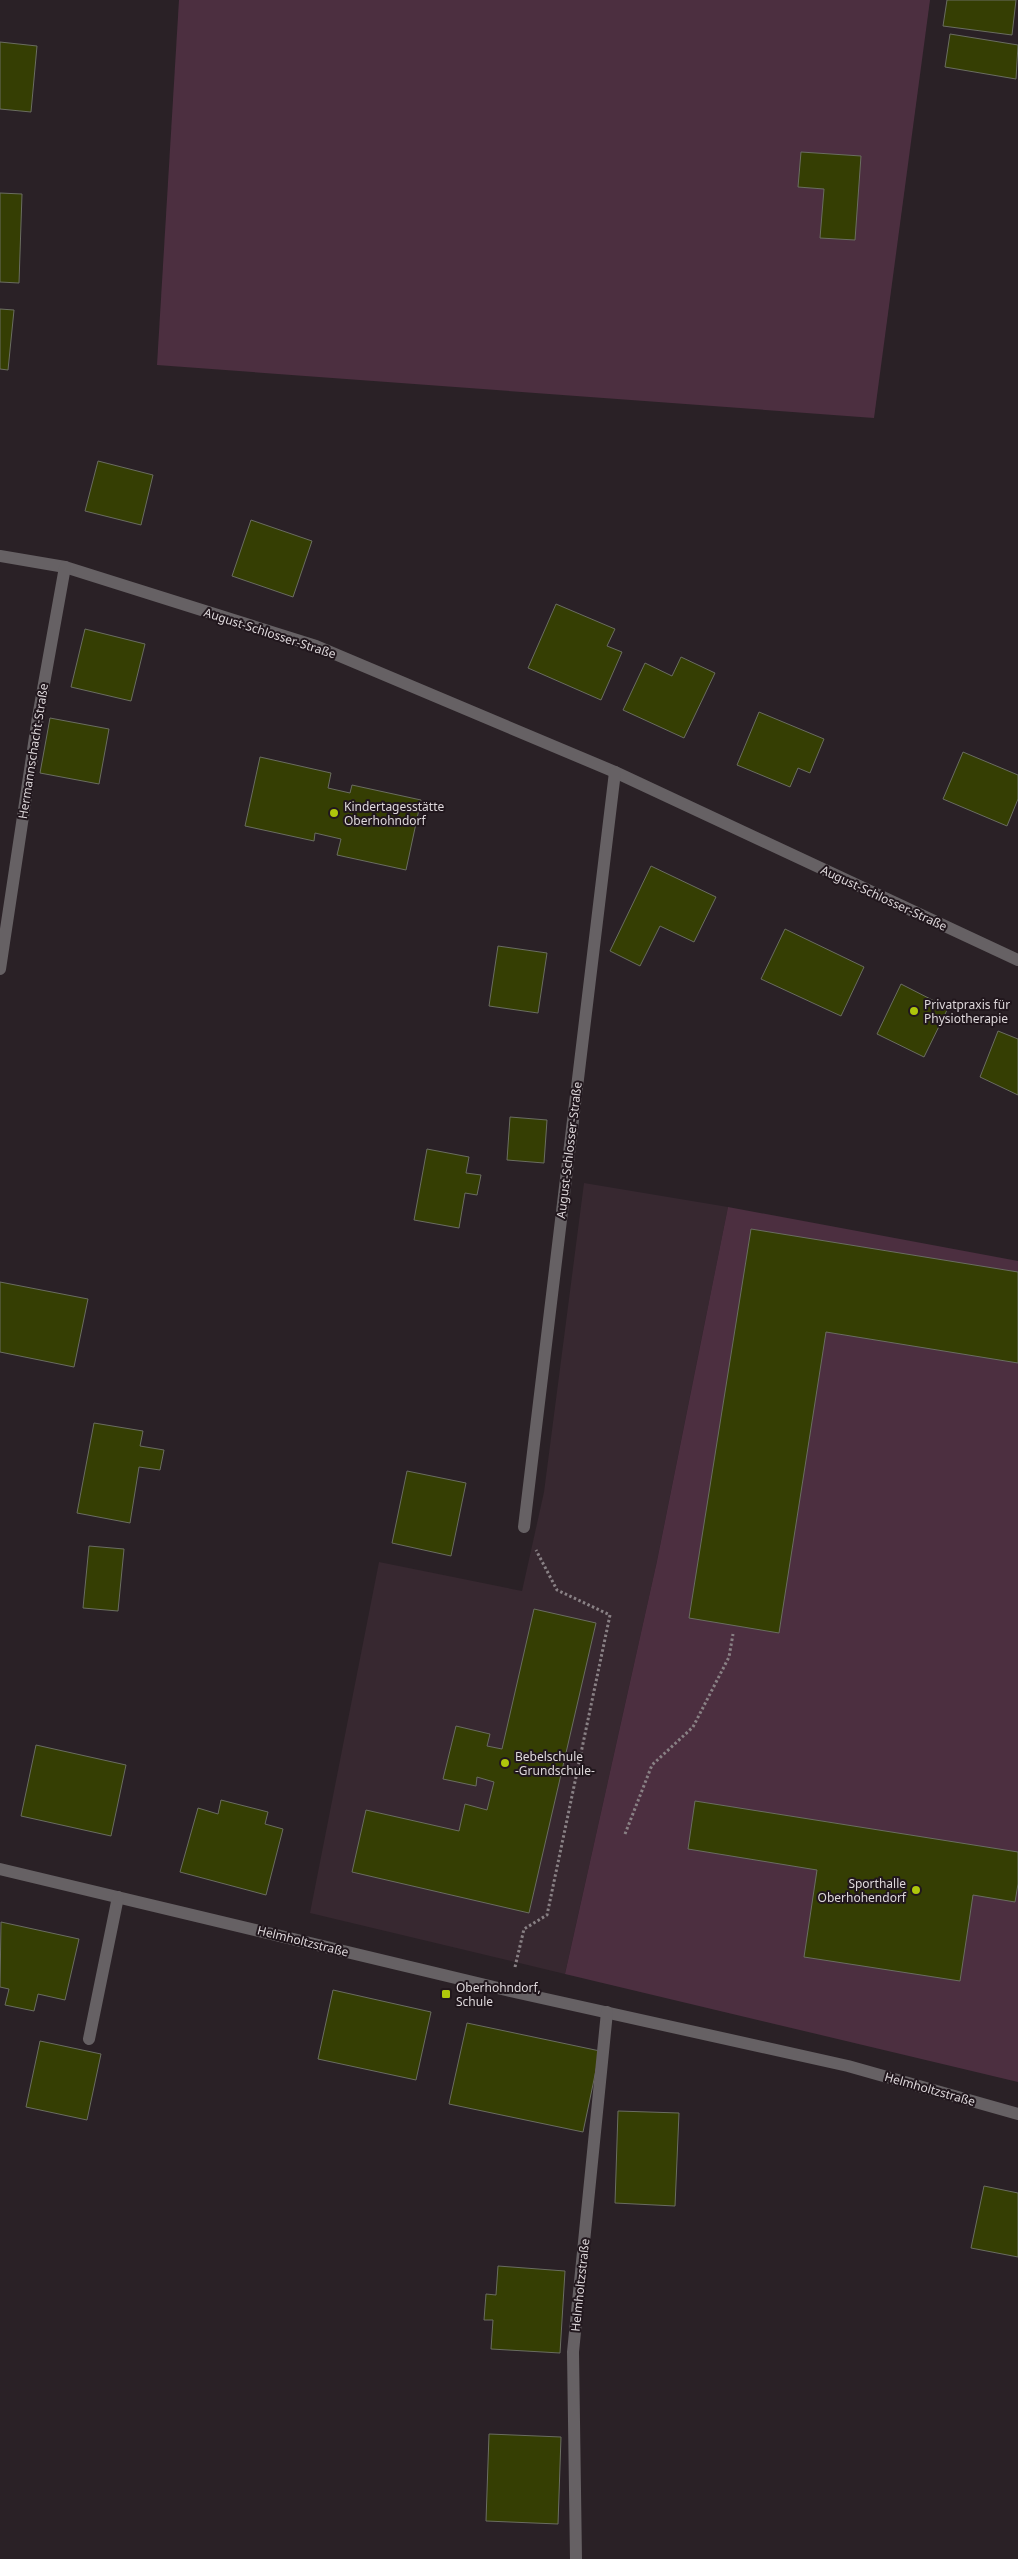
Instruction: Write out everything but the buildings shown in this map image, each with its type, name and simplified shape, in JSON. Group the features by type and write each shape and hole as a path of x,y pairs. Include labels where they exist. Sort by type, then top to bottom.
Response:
{"street":[{"name":"August-Schlosser-Straße","path":"0,556 65,567 316,646 615,772 1017,958"},
{"name":"Hermannschacht-Straße","path":"0,969 2,934 65,567"},
{"name":"August-Schlosser-Straße","path":"524,1528 615,772"},
{"name":"Helmholtzstraße","path":"0,1869 510,1991 848,2066 1018,2114"},
{"path":"89,2039 118,1896"},
{"name":"Helmholtzstraße","path":"576,2559 573,2352 607,2012"}],"path":[{"path":"510,1991 524,1930 546,1915 610,1615 557,1590 524,1528"},
{"path":"625,1834 652,1765 693,1727 729,1657 733,1634"}],"shaded area":[{"path":"179,0 930,0 874,418 157,365"},
{"path":"584,1183 728,1207 657,1561 565,1974 310,1913 379,1562 522,1591 544,1492"},
{"path":"728,1207 1018,1261 1018,2082 565,1974 657,1561"}],"place":[{"name":"Kindertagesstätte Oberhohndorf","path":"334,813"},
{"name":"Privatpraxis für Physiotherapie","path":"914,1011"},
{"name":"Bebelschule -Grundschule-","path":"505,1763"},
{"name":"Sporthalle Oberhohendorf","path":"916,1890"},
{"name":"Oberhohndorf, Schule","path":"446,1994"}]}
